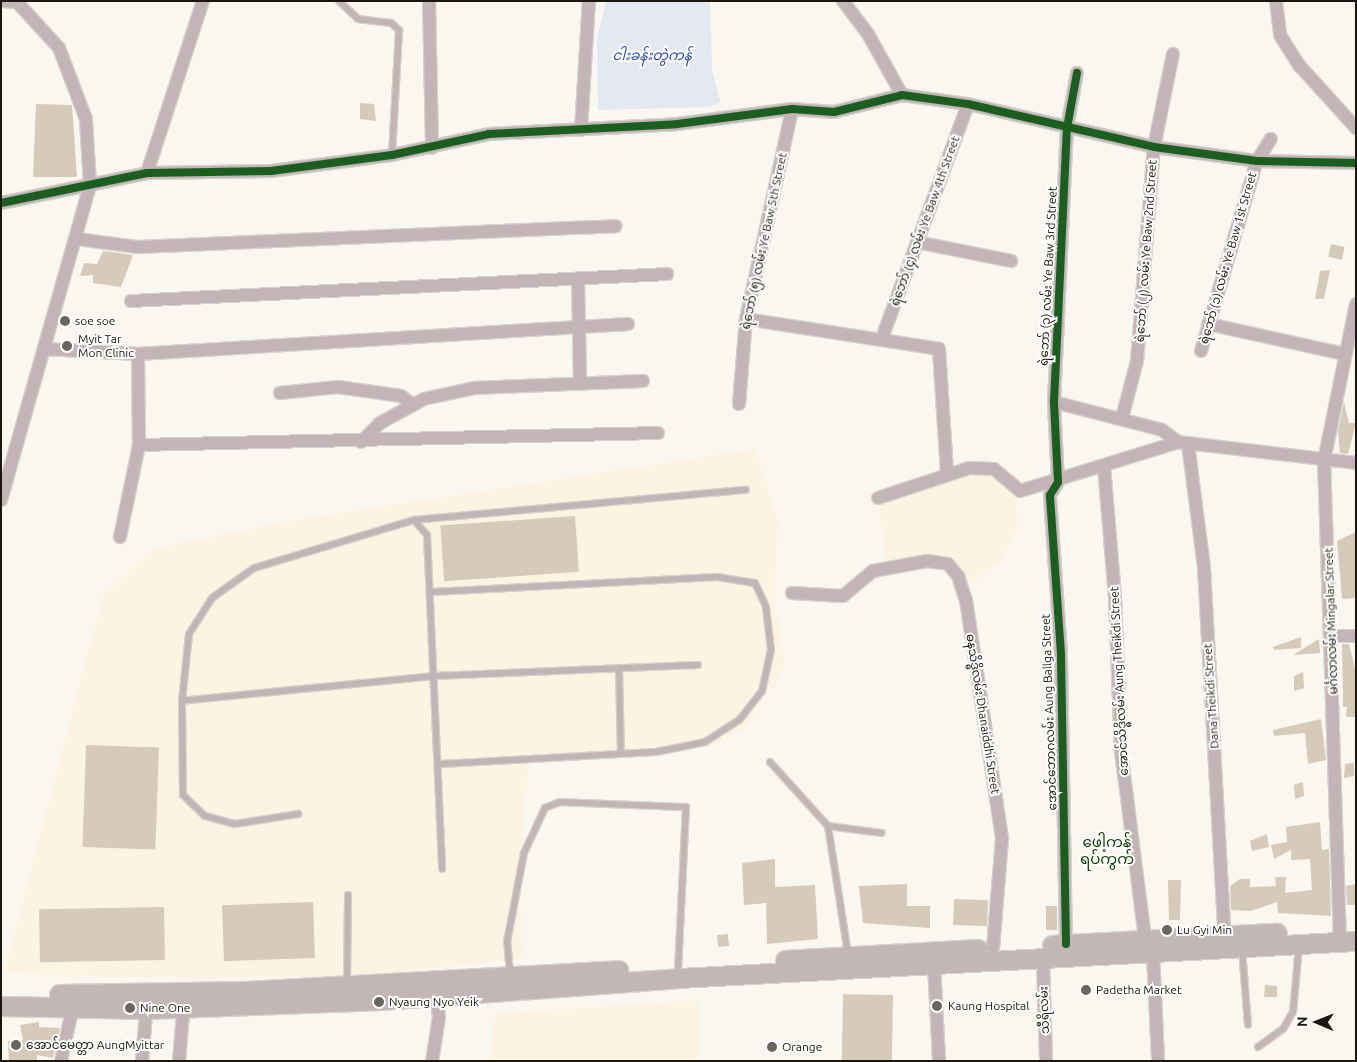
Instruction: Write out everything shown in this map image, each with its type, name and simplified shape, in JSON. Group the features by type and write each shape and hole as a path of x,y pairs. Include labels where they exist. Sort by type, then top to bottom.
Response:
{"main road":[{"path":"1,1006 74,1001 184,1000 436,988 848,963 992,948 1066,944 1149,946 1348,936"},
{"path":"510,983 678,968 848,963 934,964 1043,959 1149,946"},
{"path":"1,994 74,1001"}],"street":[{"path":"1,500 77,239 90,185 86,119 59,48 16,2 3,1"},
{"path":"148,174 203,1"},
{"path":"429,1 432,148"},
{"path":"581,130 588,1"},
{"path":"843,1 868,34 902,95"},
{"path":"1272,3 1280,35 1299,65 1356,128"},
{"name":"ရဲဘော် (၂) လမ်း Ye Baw 2nd Street","path":"1122,418 1137,361 1154,147 1173,54"},
{"name":"ရဲဘော် (၃) လမ်း Ye Baw 3rd Street","path":"1058,482 1054,402 1066,128 1077,73"},
{"path":"1,203 148,174 271,171 392,155 432,148 489,134 677,124 792,109 834,112 902,95 968,104 1154,147 1257,161 1356,163"},
{"name":"ရဲဘော် (၄) လမ်း Ye Baw 4th Street","path":"882,338 968,104"},
{"name":"ရဲဘော် (၅) လမ်း Ye Baw 5th Street","path":"739,404 746,319 792,109"},
{"name":"ရဲဘော် (၁) လမ်း Ye Baw 1st Street","path":"1200,351 1257,161 1271,139"},
{"path":"77,239 138,247 616,226"},
{"path":"917,242 1011,261"},
{"path":"131,301 667,274"},
{"path":"578,278 580,384"},
{"name":"မင်္ဂလာလမ်း Mingalar Street","path":"1348,936 1324,461 1344,354 1352,335 1356,304"},
{"path":"746,319 882,338 939,349 947,474"},
{"path":"44,350 138,354 628,324"},
{"path":"1208,324 1344,354"},
{"path":"120,537 139,445 138,354"},
{"path":"361,442 380,423 413,405 474,388 643,381"},
{"path":"280,393 338,387 401,396 413,405"},
{"path":"1054,402 1122,418 1162,430 1183,443"},
{"path":"139,445 361,442 658,433"},
{"path":"878,498 947,474 994,468 1020,491 1058,482 1104,466 1183,443 1324,461 1356,462"},
{"name":"Dana Theikdi Street","path":"1183,443 1204,568 1233,942"},
{"name":"အောင်သိဒ္ဓိလမ်း Aung Theikdi Street","path":"1104,466 1115,596 1121,751 1149,946 1158,1061"},
{"name":"အောင်ဘောဂလမ်း Aung Ballga Street","path":"1058,482 1050,495 1061,654 1066,944"},
{"name":"ဓနသိဒ္ဓိလမ်း Dhanaiddhi Street","path":"792,593 843,596 873,571 927,561 948,564 958,576 966,600 1002,839 992,948"},
{"path":"1332,636 1356,636"},
{"name":"သီရိလမ်း","path":"1043,959 1046,1061"},
{"path":"934,964 939,1061"},
{"path":"432,1061 439,1018 436,988"},
{"path":"142,1061 147,1000"},
{"path":"179,1061 184,1000"},
{"path":"61,1061 74,1001"}],"lane":[{"path":"339,1 358,19 391,23 400,30 392,155"},
{"path":"298,814 235,824 204,816 183,795 182,701 189,634 212,598 254,568 414,520 746,490"},
{"path":"414,520 427,535 432,592 440,764 442,869"},
{"path":"432,592 717,577 755,583 766,607 770,650 762,691 739,720 704,742 621,754 440,764"},
{"path":"182,701 435,676 698,665"},
{"path":"619,668 621,754"},
{"path":"770,762 828,826 848,963"},
{"path":"510,983 507,942 524,853 545,808 560,802 686,807 678,968"},
{"path":"828,826 882,833"},
{"path":"347,993 348,894"},
{"path":"1258,1047 1283,1029 1293,1012 1299,938"},
{"path":"1233,942 1248,1025"}],"shaded area":[{"path":"755,449 778,521 774,594 785,666 745,728 712,747 529,758 520,865 522,959 366,975 196,979 4,973 103,595 155,548 294,520"},
{"path":"989,468 1020,491 1022,498 1016,506 1018,524 1004,558 972,583 956,586 944,559 886,564 878,498"},
{"path":"700,1000 699,1061 490,1061 495,1014"}],"water":[{"name":"ငါးခန်းတွဲကန်","path":"606,1 710,1 712,69 720,102 709,107 598,110 597,39"}],"building":[{"path":"360,103 374,104 376,121 360,119"},
{"path":"36,104 72,105 77,177 33,177"},
{"path":"1331,244 1345,247 1342,260 1328,257"},
{"path":"103,251 133,255 121,287 93,283 93,275 80,276 84,263 97,264"},
{"path":"1330,270 1324,299 1315,299 1320,271"},
{"path":"1344,402 1349,423 1356,423 1348,454 1340,453 1338,431"},
{"path":"575,516 579,572 444,581 440,525"},
{"path":"1356,532 1356,598 1342,599 1337,541"},
{"path":"1301,637 1301,648 1274,650 1273,647"},
{"path":"1319,639 1320,653 1293,655"},
{"path":"1342,644 1349,644 1355,668 1356,717 1346,717 1347,707 1343,707"},
{"path":"1303,672 1304,688 1294,691 1294,676"},
{"path":"1321,719 1326,760 1308,764 1305,733 1274,736 1273,730"},
{"path":"86,745 159,748 155,849 82,847"},
{"path":"1354,763 1354,776 1344,778 1345,764"},
{"path":"1303,782 1304,796 1295,799 1294,785"},
{"path":"1320,822 1322,850 1329,849 1331,916 1278,913 1277,902 1251,911 1231,910 1230,886 1240,879 1250,879 1250,887 1276,886 1275,877 1286,877 1285,893 1312,890 1310,859 1291,860 1291,850 1274,859 1271,845 1287,842 1286,827"},
{"path":"1267,834 1269,847 1252,851 1250,841"},
{"path":"775,859 775,887 815,885 818,939 767,944 766,903 744,905 742,863"},
{"path":"1168,880 1181,880 1180,920 1169,920"},
{"path":"907,884 907,906 930,906 930,928 863,923 859,886"},
{"path":"1356,884 1356,905 1347,905 1346,886"},
{"path":"954,899 988,900 987,926 953,925"},
{"path":"313,902 315,958 224,961 222,905"},
{"path":"1046,906 1057,906 1057,930 1046,930"},
{"path":"164,907 165,960 40,962 39,909"},
{"path":"728,934 729,946 718,947 717,935"},
{"path":"1265,985 1277,986 1277,997 1264,997"},
{"path":"843,994 893,995 892,1061 842,1060"},
{"path":"39,1022 39,1027 60,1028 53,1058 37,1055 37,1061 9,1061 8,1041 23,1040 20,1025"}],"cycle path":[{"path":"1066,944 1061,654 1050,495 1058,482 1054,402 1067,128 1077,73"},
{"path":"1,203 147,173 271,171 392,155 489,134 677,124 792,109 834,112 902,95 968,104 1154,147 1257,161 1356,163"}],"place":[{"name":"soe soe","path":"65,321"},
{"name":"Myit Tar Mon Clinic","path":"67,346"},
{"name":"Lu Gyi Min","path":"1167,930"},
{"name":"Padetha Market","path":"1086,990"},
{"name":"Nyaung Nyo Yeik","path":"379,1002"},
{"name":"Kaung Hospital","path":"937,1006"},
{"name":"Nine One","path":"130,1008"},
{"name":"အောင်မေတ္တာ AungMyittar","path":"16,1045"},
{"name":"Orange","path":"772,1047"}],"district":[{"name":"ဖေါ့ကန် ရပ်ကွက်","path":"1107,850"}]}
